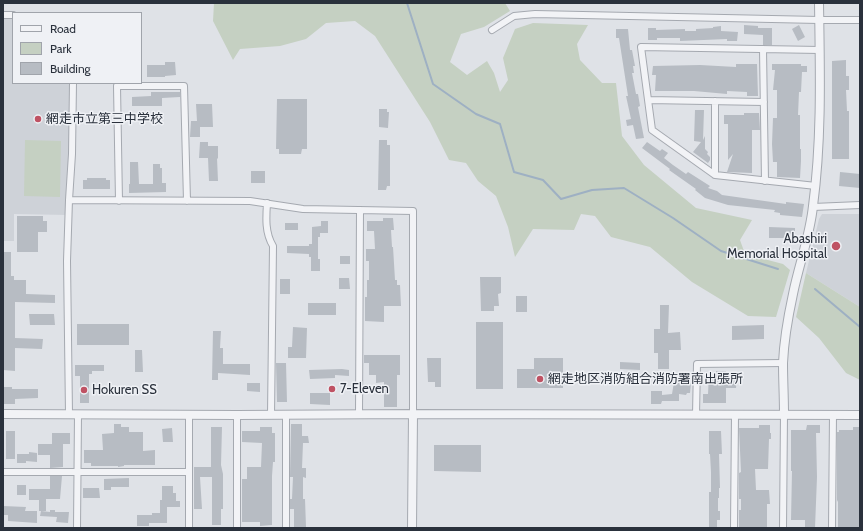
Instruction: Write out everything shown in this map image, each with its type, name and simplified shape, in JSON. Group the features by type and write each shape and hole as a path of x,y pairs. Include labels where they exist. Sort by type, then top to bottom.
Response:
{"street":[{"path":"783,528 783,363 786,331 793,292 806,244 816,186 818,163 820,50 819,3"},
{"path":"492,30 514,16 535,14 860,20"},
{"path":"816,186 715,175 652,130 641,47 820,50"},
{"path":"763,49 765,180"},
{"path":"69,414 67,261 72,154 73,84"},
{"path":"118,201 117,86 184,86 187,201"},
{"path":"648,100 764,102"},
{"path":"715,101 715,175"},
{"path":"69,200 250,201 304,209 413,211 412,528"},
{"path":"267,203 267,230 273,246 271,415"},
{"path":"813,207 860,205"},
{"path":"359,414 360,210"},
{"path":"696,415 697,364 783,363"},
{"path":"3,414 860,415"},
{"path":"77,528 78,414"},
{"path":"832,528 833,414"},
{"path":"189,415 189,528"},
{"path":"237,415 237,528"},
{"path":"286,415 286,528"},
{"path":"734,528 735,415"},
{"path":"3,472 189,472"}],"shaded area":[{"name":"網走市立第三中学校","path":"3,15 12,15 12,84 73,84 68,215 14,214 14,241 3,241"},
{"name":"Abashiri Memorial Hospital","path":"822,214 860,214 860,307 806,273 819,219"}],"green space":[{"path":"214,3 505,3 510,11 484,27 461,34 450,62 467,75 487,61 494,73 500,92 508,80 503,58 515,29 533,23 588,25 577,44 580,60 602,83 616,83 622,136 644,165 696,208 752,220 740,240 745,254 783,264 790,270 776,317 748,316 692,282 650,247 611,237 595,216 581,214 574,230 533,229 515,257 508,227 496,196 478,181 466,163 449,160 430,122 375,36 355,21 326,23 306,39 280,46 240,49 233,60 213,21"},
{"path":"25,140 61,141 60,197 24,196"},
{"path":"806,273 860,307 860,380 846,373 819,338 796,317"}],"building":[{"path":"744,25 758,26 758,28 772,28 772,45 763,45 763,35 744,34"},
{"path":"799,25 805,37 798,41 792,29"},
{"path":"721,26 721,31 738,32 737,41 727,41 727,39 680,41 680,38 657,38 657,40 648,40 648,28 656,28 656,30 685,29 685,31 696,31 696,29"},
{"path":"616,29 628,29 630,50 632,50 635,66 633,66 634,73 632,73 636,94 638,94 640,106 638,107 644,138 636,139 633,125 627,126 626,120 631,119 626,96 628,96 619,38 616,38"},
{"path":"846,60 846,76 849,76 849,90 846,90 847,111 849,111 849,159 832,159 832,61"},
{"path":"165,62 175,62 176,75 165,77 147,77 147,65 165,65"},
{"path":"736,64 757,64 758,96 747,96 747,92 727,91 727,94 694,91 655,91 656,75 652,75 653,66 700,65 736,67"},
{"path":"772,64 801,64 801,66 807,66 807,72 802,72 801,92 799,92 798,115 800,115 801,149 800,178 777,177 777,162 773,162 773,118 777,118 777,90 773,90 775,70 772,70"},
{"path":"151,92 180,92 180,97 162,98 162,106 132,106 132,97 151,96"},
{"path":"277,99 307,99 307,149 302,149 301,154 279,154 279,149 276,149"},
{"path":"196,104 212,104 213,127 200,127 200,137 190,137 191,121 197,121"},
{"path":"379,109 387,109 387,112 389,112 388,128 379,127"},
{"path":"695,110 704,110 703,140 705,136 705,149 710,157 708,163 693,152 701,142 694,141"},
{"path":"744,113 759,113 760,130 752,130 752,173 727,172 733,154 728,160 728,124 724,124 724,115 744,115"},
{"path":"379,140 387,140 387,145 390,145 390,186 387,186 386,190 378,190"},
{"path":"200,142 208,142 208,146 218,146 218,181 209,181 208,158 199,158"},
{"path":"647,142 660,151 662,149 668,153 664,158 673,165 686,174 688,172 710,186 708,188 717,191 722,195 786,204 786,202 804,204 802,217 780,215 780,213 774,212 775,210 728,205 705,198 695,190 696,189 642,148"},
{"path":"130,162 138,162 139,184 153,184 153,164 160,164 160,168 162,168 162,183 166,183 166,192 129,193"},
{"path":"251,171 265,171 265,183 251,183"},
{"path":"840,172 860,174 860,188 839,186"},
{"path":"87,178 106,178 106,180 110,180 110,189 83,189 83,180 87,180"},
{"path":"17,216 43,216 43,221 47,221 47,232 38,232 38,252 17,252"},
{"path":"383,218 393,218 394,230 391,230 395,280 397,280 397,285 400,285 401,306 384,306 384,322 365,321 365,297 367,297 367,280 369,280 369,261 366,261 366,249 375,249 374,231 367,231 367,221 383,221"},
{"path":"321,221 328,221 328,233 320,233 320,237 318,237 318,259 320,259 320,271 311,271 311,257 309,257 309,254 287,253 287,246 309,246 309,244 312,244 312,227 321,226"},
{"path":"285,223 298,223 298,230 285,230"},
{"path":"769,227 795,228 795,233 785,234 785,238 769,238"},
{"path":"3,252 11,252 11,276 14,276 14,280 26,280 26,294 55,295 55,303 15,302 15,338 43,339 42,349 15,348 15,371 3,370"},
{"path":"340,256 350,256 350,264 340,264"},
{"path":"480,277 501,277 501,293 498,294 499,306 494,306 494,311 481,311"},
{"path":"339,278 349,278 350,289 339,289"},
{"path":"280,279 290,279 290,294 280,294"},
{"path":"516,296 527,296 527,312 516,312"},
{"path":"308,303 336,303 336,315 308,315"},
{"path":"660,305 669,305 668,333 680,332 681,350 669,350 669,369 658,369 658,353 654,353 654,329 660,329"},
{"path":"29,314 54,314 55,325 30,325"},
{"path":"476,322 503,322 503,389 476,389"},
{"path":"77,324 129,324 129,345 77,345"},
{"path":"764,325 764,339 732,340 732,326"},
{"path":"293,327 307,328 306,358 288,358 288,347 292,347"},
{"path":"213,331 221,331 220,348 223,348 223,364 250,364 250,375 218,373 218,380 212,380"},
{"path":"135,350 142,350 143,372 135,372"},
{"path":"364,355 400,355 400,375 397,375 397,407 384,407 384,382 376,383 376,375 369,375 369,363 364,363"},
{"path":"427,358 441,358 441,387 435,387 435,382 428,382"},
{"name":"網走地区消防組合消防署南出張所","path":"534,358 563,358 563,388 517,388 517,369 534,369"},
{"path":"620,362 640,363 640,370 620,369"},
{"path":"276,363 286,363 287,402 277,402"},
{"name":"Hokuren SS","path":"75,365 104,365 104,371 92,371 92,374 89,374 89,403 80,403 80,376 75,376"},
{"path":"309,370 349,370 349,376 335,375 335,378 310,379"},
{"path":"716,371 726,371 726,376 737,376 736,388 726,388 726,403 703,403 703,394 708,394 709,374 716,374"},
{"path":"674,382 691,383 690,393 687,393 686,395 679,394 679,401 662,401 661,404 651,404 651,391 662,391 662,395 672,394"},
{"path":"247,383 260,383 260,392 247,391"},
{"path":"3,387 12,387 12,389 38,389 38,398 15,399 15,404 3,404"},
{"path":"310,393 330,393 330,405 310,404"},
{"path":"114,424 121,424 121,427 129,427 129,432 143,432 143,451 155,450 155,465 124,465 118,467 91,466 91,463 84,463 84,450 103,450 102,434 114,433"},
{"path":"291,424 302,424 302,436 308,436 309,443 303,443 302,468 306,468 306,478 303,477 303,499 305,499 306,527 294,527 294,509 290,509 293,477 290,477"},
{"path":"759,425 770,425 771,433 771,439 769,439 768,469 755,469 756,490 769,490 770,504 767,504 767,528 739,528 739,510 741,510 741,499 739,499 739,473 741,472 739,428 759,428"},
{"path":"807,425 820,425 820,433 816,433 817,477 815,528 805,528 805,520 791,520 791,430 806,430"},
{"path":"211,427 222,427 221,465 223,474 223,509 221,509 221,525 212,525 212,477 200,477 202,509 194,509 194,467 211,467"},
{"path":"260,427 272,427 272,433 275,433 275,462 273,462 272,476 272,525 260,526 260,522 242,522 242,479 247,479 247,467 261,467 262,443 242,442 242,431 260,431"},
{"path":"853,427 860,427 860,528 838,528 837,432 839,432 839,430 853,430"},
{"path":"172,428 173,442 163,442 162,429"},
{"path":"6,431 15,431 15,459 6,459"},
{"path":"709,431 721,431 722,454 719,454 720,488 718,498 720,520 717,520 717,528 709,528 709,492 711,492 711,472"},
{"path":"52,433 70,433 70,444 63,444 63,467 50,468 50,455 38,455 38,444 52,444"},
{"path":"434,445 481,445 481,472 434,471"},
{"path":"29,452 37,453 37,462 26,461 26,463 17,463 17,454 29,454"},
{"path":"50,476 62,476 60,499 46,499 46,511 39,511 39,500 29,500 29,489 50,489"},
{"path":"129,478 129,487 111,487 111,490 104,490 104,479"},
{"path":"17,485 26,485 26,495 17,495"},
{"path":"162,486 173,486 173,493 176,493 176,501 180,501 180,507 167,507 167,523 149,523 149,526 137,526 137,515 152,515 152,513 160,513"},
{"path":"83,488 99,488 100,498 83,498"},
{"path":"3,506 26,507 25,511 37,511 37,523 8,521 8,515 3,515"},
{"path":"50,510 55,510 55,512 69,512 68,523 56,522 57,517 40,516 41,511 50,512"}],"waterway":[{"path":"407,3 433,84 476,114 500,124 514,172 543,180 561,199 592,190 624,188 673,218 721,251 778,269"},
{"path":"815,289 860,327"}],"place":[{"name":"網走市立第三中学校","path":"38,119"},
{"name":"Abashiri Memorial Hospital","path":"836,246"},
{"name":"網走地区消防組合消防署南出張所","path":"540,379"},
{"name":"7-Eleven","path":"332,389"},
{"name":"Hokuren SS","path":"84,390"}]}
